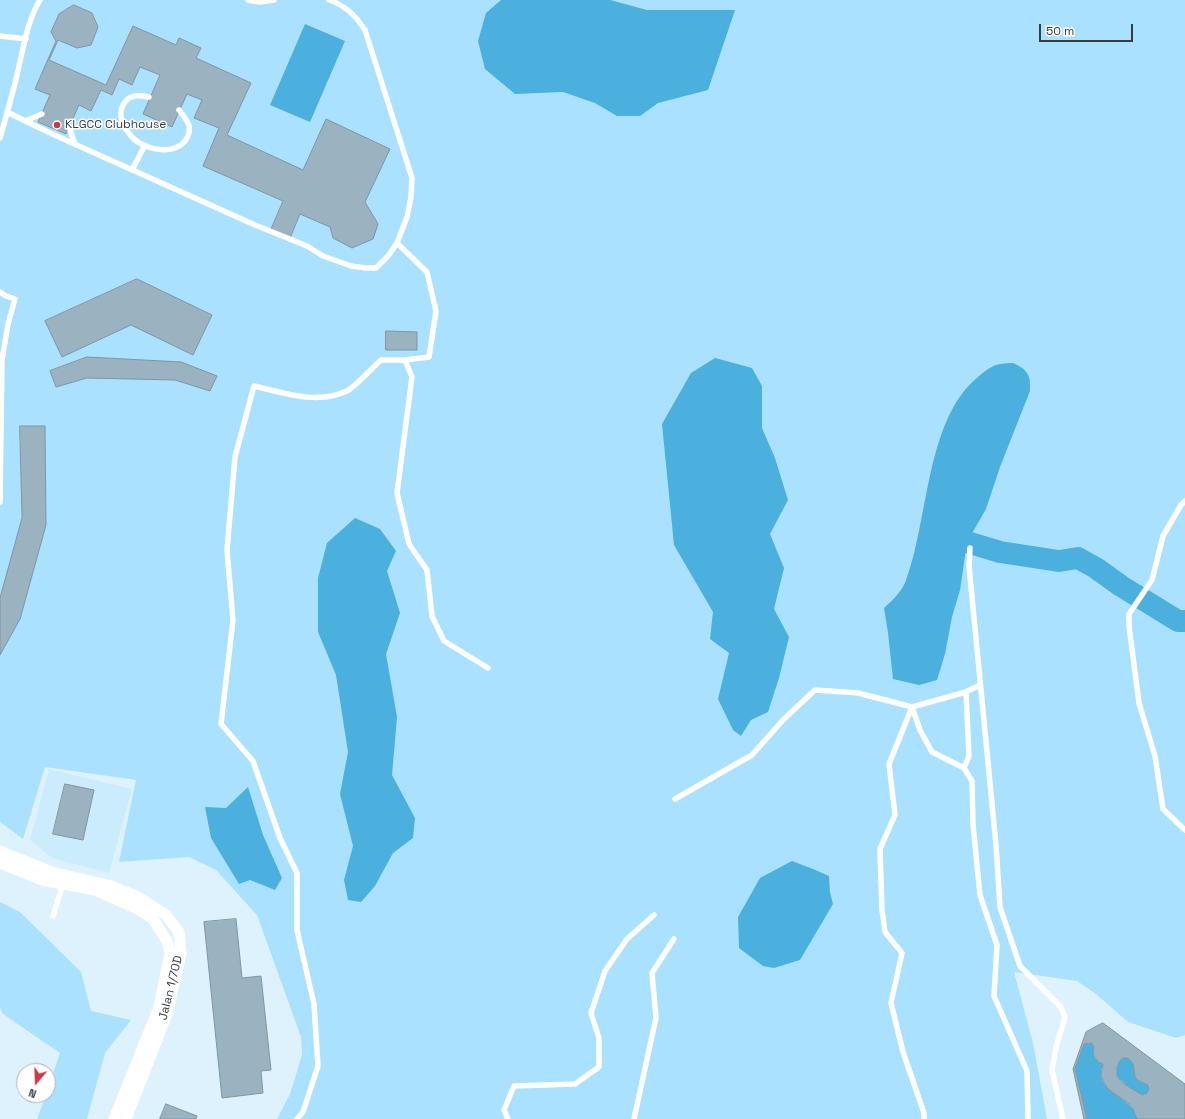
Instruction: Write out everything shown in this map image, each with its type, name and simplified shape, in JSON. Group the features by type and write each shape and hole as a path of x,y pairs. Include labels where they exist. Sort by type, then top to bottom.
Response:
{"street":[{"name":"Jalan 1/70D","path":"0,851 52,872 112,886 140,898 166,915 179,932 181,954 167,1014 126,1119"},
{"name":"Jalan 1/70D","path":"0,863 42,880 95,890 138,909 152,919 167,941 170,953 159,1007 114,1119"}],"lane":[{"path":"0,138 26,39 40,0"},
{"path":"248,0 260,2 274,0"},
{"path":"7,112 255,225 308,246 323,256 351,266 376,268 390,255 397,242 407,217 411,197 412,178 365,30 357,18 346,9 329,0"},
{"path":"0,36 26,39"},
{"path":"150,97 136,95 132,96 122,106 121,117 123,125 133,139 145,145 156,149 165,150 178,148 184,143 189,134 189,125 179,110"},
{"path":"25,120 42,114"},
{"path":"69,127 75,144"},
{"path":"132,170 145,145"},
{"path":"297,1119 303,1112 318,1066 314,1004 297,930 297,874 280,838 253,761 221,724 233,620 227,550 235,457 254,386 300,396 324,398 348,391 381,360 405,360 429,357 436,311 427,272 397,242"},
{"path":"0,292 15,299 1,358 0,502"},
{"path":"405,360 412,377 398,493 409,544 427,570 432,616 444,641 488,668"},
{"path":"1185,501 1181,505 1163,536 1152,580 1129,614 1129,626 1139,703 1155,756 1163,809 1185,830"},
{"path":"970,548 969,566 996,845 1000,907 1020,966 1060,1006 1065,1017 1056,1047 1052,1070 1063,1119"},
{"path":"675,800 752,755 783,720 815,690 858,693 912,707 966,692 980,685"},
{"path":"964,768 969,756 966,692"},
{"path":"912,707 920,730 932,752 964,768 972,781 973,825 980,895 997,945 994,996 1027,1071 1028,1119"},
{"path":"912,707 889,764 895,815 880,849 880,864 882,910 885,932 902,953 891,1003 903,1052 924,1113 924,1119"},
{"path":"53,916 63,884"},
{"path":"508,1119 504,1110 514,1086 575,1084 599,1067 599,1038 591,1013 605,971 627,939 654,915"},
{"path":"634,1119 656,1018 652,974 674,939"}],"shaded area":[{"path":"0,0 1185,0 1185,1035 1176,1038 1128,1022 1096,994 1077,981 1014,972 1033,1043 1047,1119 277,1119 290,1094 302,1055 301,1037 257,915 216,870 189,857 119,862 136,780 45,767 23,839 0,822"},
{"path":"501,0 610,0 647,10 735,10 708,90 658,103 640,116 617,116 595,103 563,92 515,94 485,69 478,41 486,13"},
{"path":"305,24 345,41 310,122 270,105"},
{"path":"715,358 752,368 762,386 762,428 775,458 788,500 770,534 784,568 774,609 789,637 779,678 768,712 751,720 741,736 733,730 718,699 729,653 710,639 713,612 674,545 662,424 691,373"},
{"path":"1004,363 1013,363 1022,368 1028,374 1030,391 1000,467 986,509 967,542 960,590 952,617 945,654 937,680 919,685 893,679 884,608 896,597 905,583 913,558 938,445 948,419 961,396 978,377 995,366"},
{"path":"355,518 380,529 396,551 387,571 400,613 386,654 397,717 392,775 415,818 413,838 393,853 375,886 361,902 348,900 344,880 353,846 340,794 348,752 336,675 318,632 318,578 327,543"},
{"path":"49,769 132,789 109,873 52,858 30,840"},
{"path":"248,787 263,835 282,878 275,890 250,880 239,884 211,838 205,807 226,808"},
{"path":"792,861 829,876 830,892 833,904 800,960 774,968 763,966 739,948 738,917 760,878"},
{"path":"0,902 20,912 81,972 91,1011 131,1020 105,1053 87,1119 37,1119 43,1103 56,1103 56,1065 60,1053 3,1014 0,1008"},
{"path":"1092,1043 1094,1047 1093,1054 1098,1062 1103,1064 1101,1074 1103,1082 1108,1088 1128,1104 1134,1111 1137,1119 1087,1119 1075,1069 1084,1044"},
{"path":"1123,1058 1128,1058 1133,1062 1135,1076 1140,1082 1148,1085 1149,1089 1147,1093 1142,1095 1120,1080 1116,1070 1118,1064"}],"building":[{"name":"KLGCC Clubhouse","path":"74,5 92,13 98,27 91,45 77,48 58,40 49,60 106,85 133,26 176,45 179,38 201,48 196,58 251,83 227,135 303,170 326,119 390,149 365,202 378,224 373,239 352,248 333,238 330,227 300,214 290,238 271,229 283,201 203,166 219,128 194,118 202,100 187,94 172,127 143,114 160,75 140,67 132,85 119,79 112,95 101,90 91,111 79,105 66,134 38,122 50,95 35,89 56,41 51,32 59,14"},
{"path":"137,279 212,315 193,355 131,325 62,357 45,321"},
{"path":"386,331 417,332 417,350 386,350"},
{"path":"87,357 181,362 217,376 210,391 175,380 87,378 56,387 50,371"},
{"path":"20,426 45,426 46,525 20,619 0,655 0,598 22,518"},
{"path":"65,784 94,790 83,840 53,834"},
{"path":"236,919 242,978 261,976 271,1070 261,1071 263,1093 222,1098 204,922"},
{"path":"1103,1023 1185,1084 1185,1119 1137,1119 1133,1109 1128,1103 1108,1089 1104,1083 1101,1075 1103,1064 1098,1062 1093,1054 1094,1047 1092,1043 1084,1044 1075,1069 1087,1119 1084,1119 1073,1069 1086,1032","holes":["1123,1058 1126,1058 1133,1064 1137,1080 1148,1085 1149,1089 1147,1093 1142,1095 1121,1082 1117,1075 1117,1068 1119,1062"]},
{"path":"166,1104 197,1116 196,1119 160,1119"}],"waterway":[{"path":"967,542 1000,552 1059,561 1078,558 1178,621 1185,621"}],"place":[{"name":"KLGCC Clubhouse","path":"57,125"}]}
